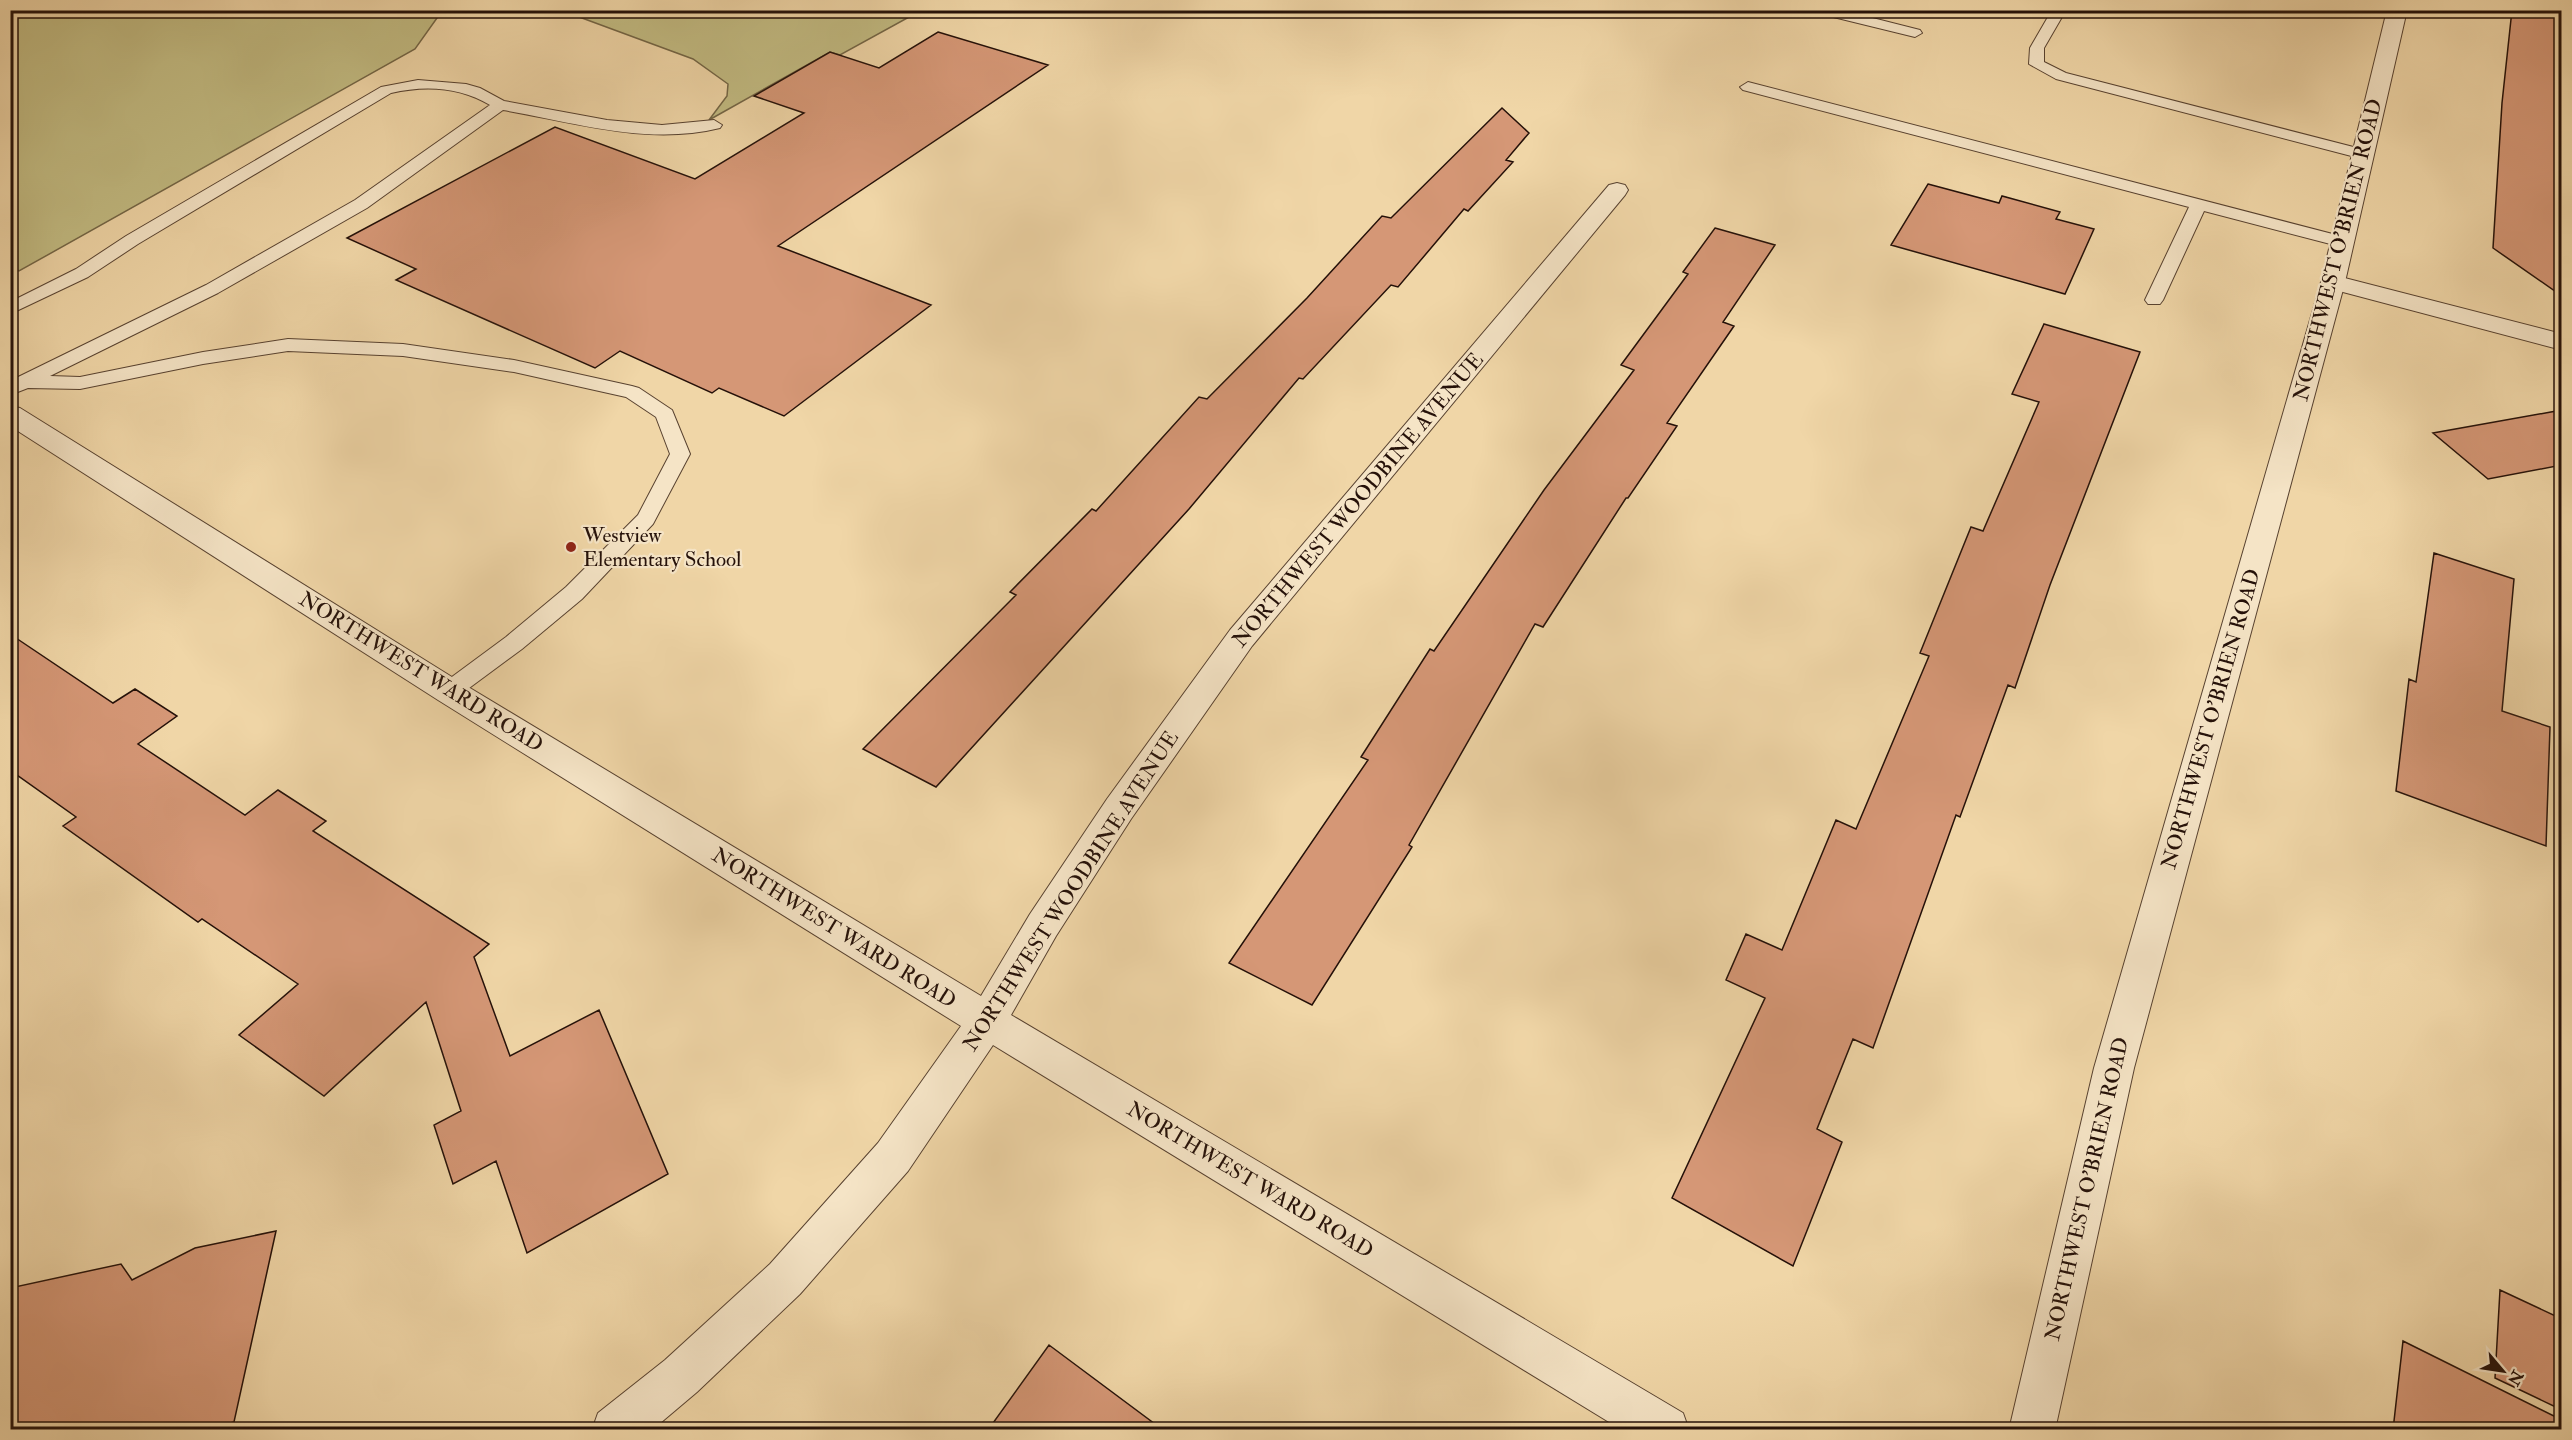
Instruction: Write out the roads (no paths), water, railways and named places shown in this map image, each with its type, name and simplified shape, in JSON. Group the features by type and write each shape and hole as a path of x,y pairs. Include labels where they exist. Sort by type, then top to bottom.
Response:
{"street":[{"name":"NORTHWEST O'BRIEN ROAD","path":"2032,1430 2114,1068 2333,282 2397,10"},
{"name":"NORTHWEST WOODBINE AVENUE","path":"615,1430 681,1376 785,1279 893,1157 987,1021 1043,925 1119,809 1241,638 1617,190"},
{"path":"2333,282 2562,342"},
{"name":"NORTHWEST WARD ROAD","path":"10,414 448,691 987,1021 1666,1430"}],"lane":[{"path":"1822,10 1915,33"},
{"path":"2059,10 2037,48 2036,64 2061,76 2363,154"},
{"path":"10,309 82,273 132,240 386,90 405,85 448,86 474,90 500,105 552,112 627,128 699,129 714,125"},
{"path":"1748,87 2342,242"},
{"path":"18,386 212,289 361,204 500,105"},
{"path":"2154,300 2199,204"},
{"path":"18,386 80,383 203,358 288,345 392,350 514,366 632,392 665,414 680,454 646,519 574,593 514,643 448,691"}],"place":[{"name":"Westview Elementary School","path":"571,547"}]}
